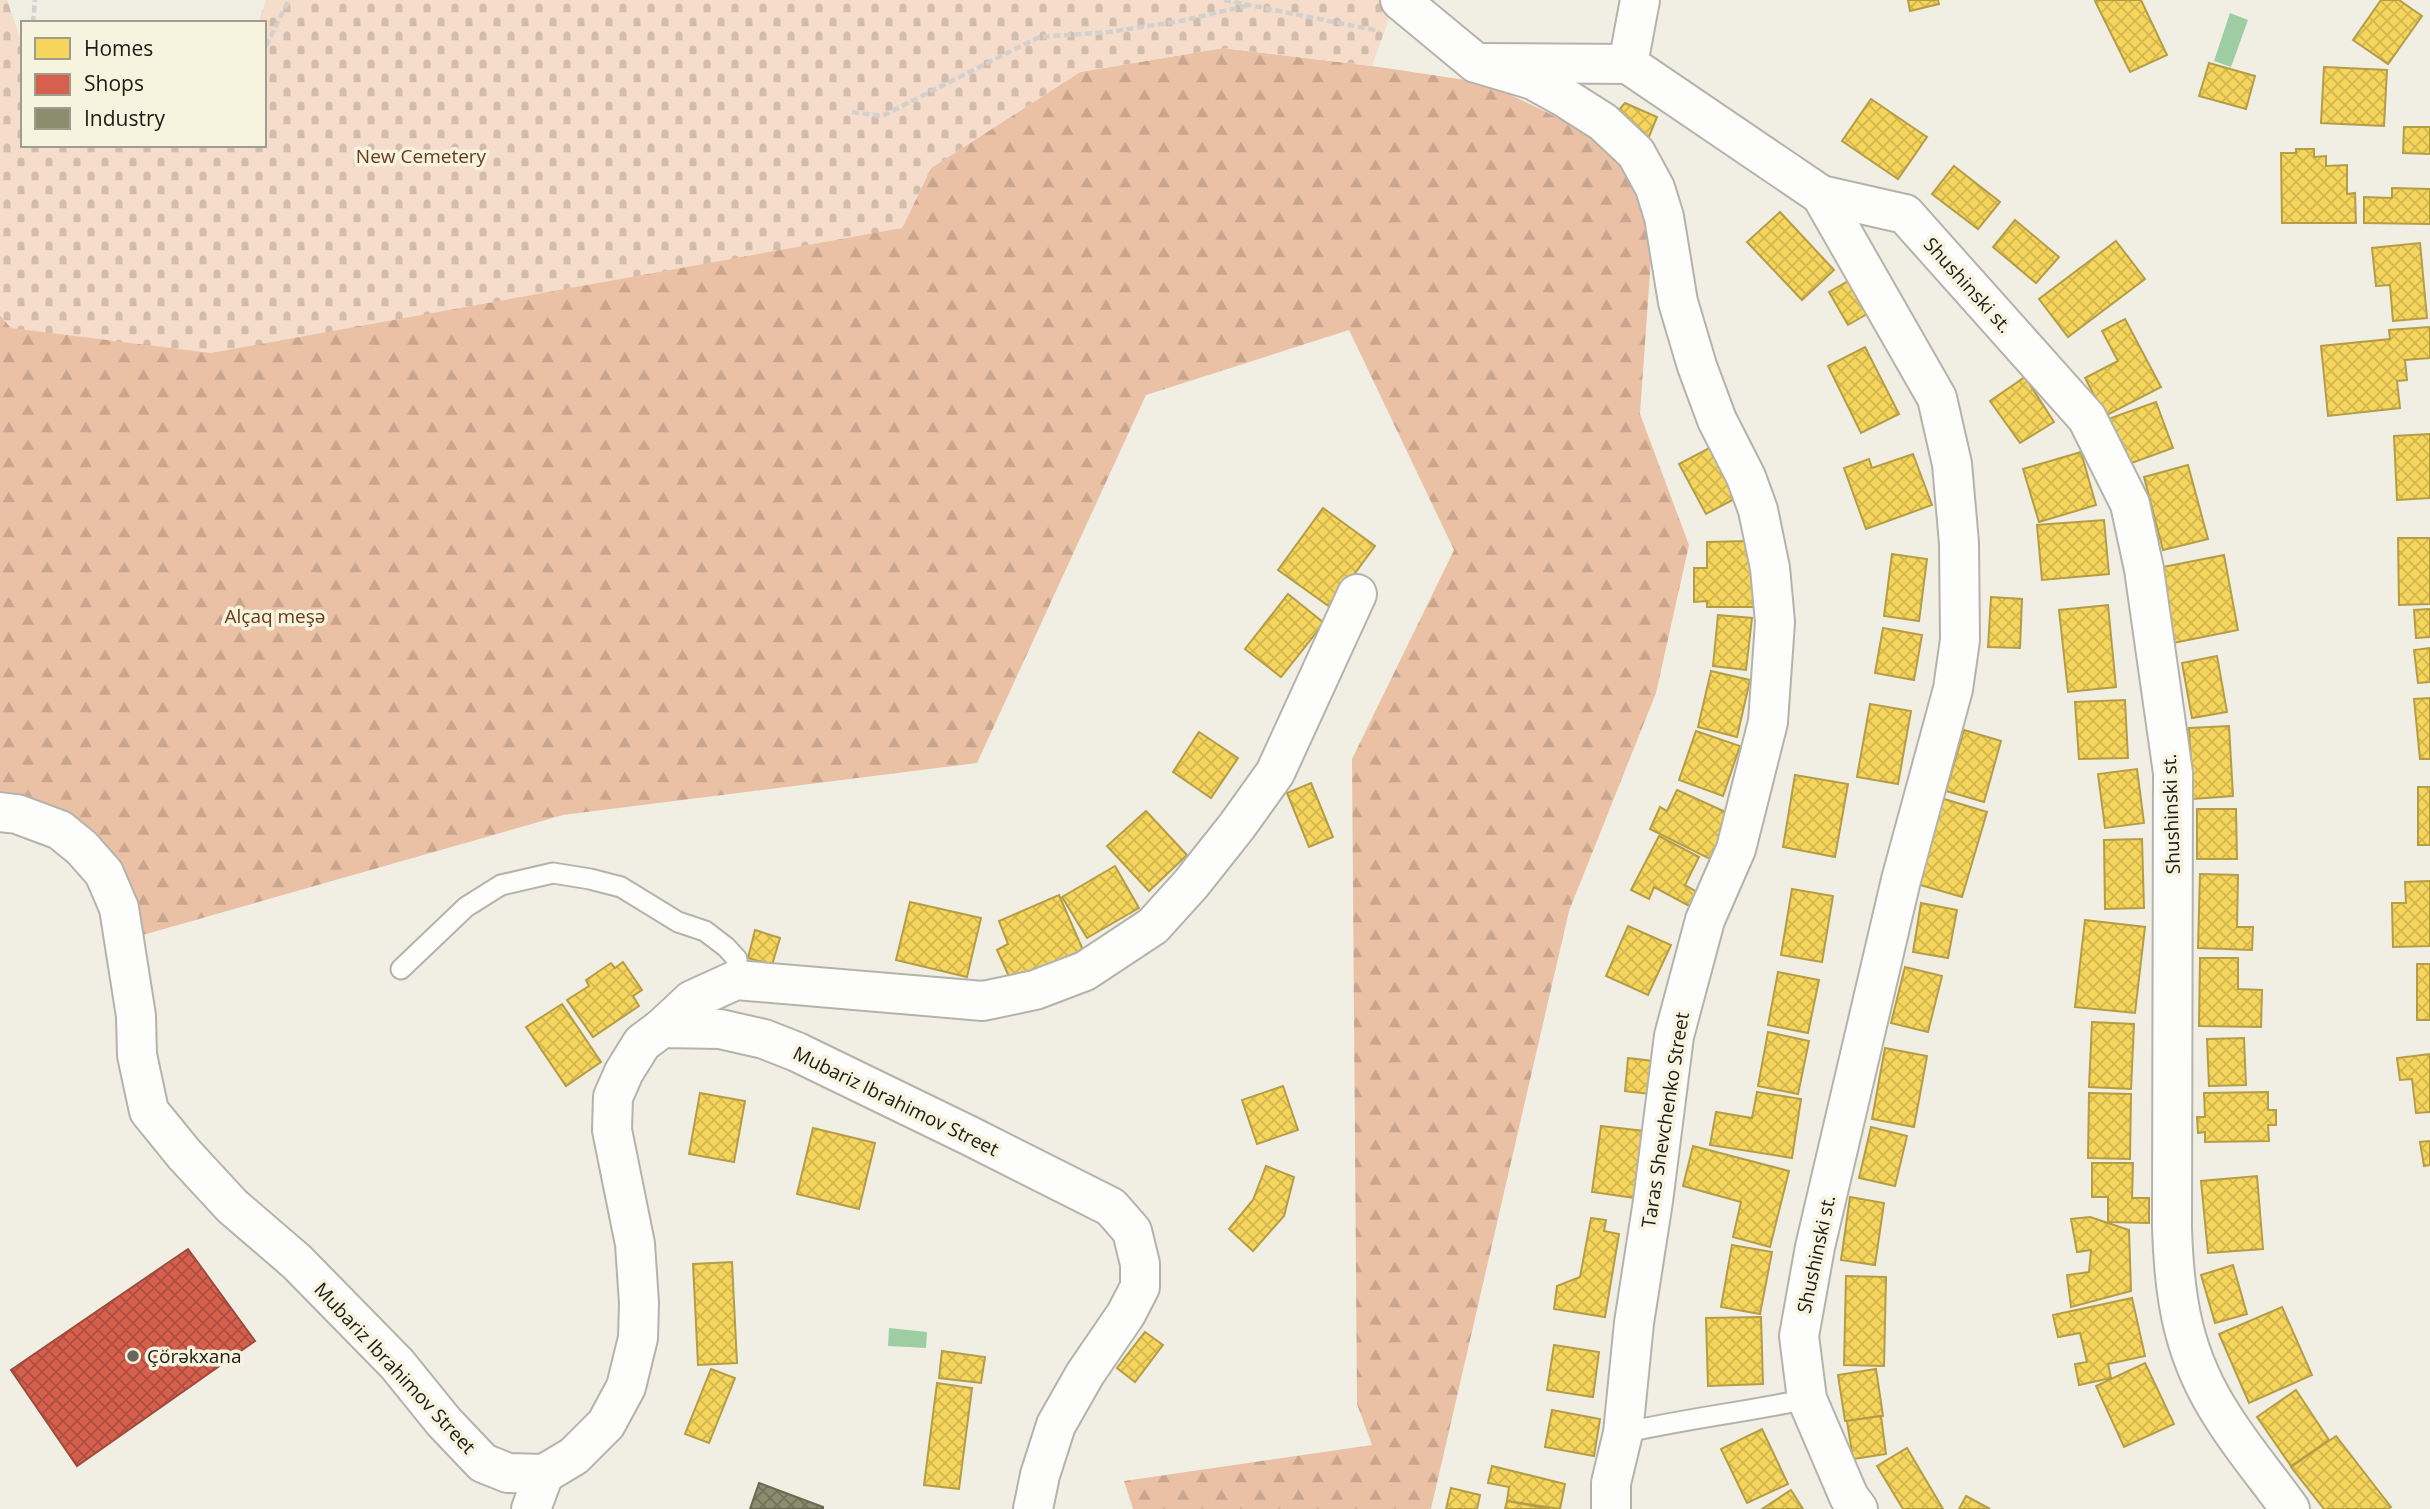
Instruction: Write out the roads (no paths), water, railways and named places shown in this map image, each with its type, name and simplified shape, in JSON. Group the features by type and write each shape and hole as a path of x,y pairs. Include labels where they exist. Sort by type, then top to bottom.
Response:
{"street":[{"path":"1390,16 1476,63 1628,64 1640,1"},
{"name":"Taras Shevchenko Street","path":"1476,63 1533,80 1562,96 1603,122 1636,153 1655,188 1664,217 1681,314 1717,420 1754,499 1770,568 1775,622 1768,722 1736,849 1705,920 1674,1036 1634,1323 1623,1433 1611,1483 1611,1509"},
{"name":"Shushinski st.","path":"1628,64 1821,195 1905,214 2087,418 2130,504 2144,569 2174,773 2173,1279 2182,1327 2202,1378 2222,1417 2290,1509"},
{"name":"Shushinski st.","path":"1821,195 1937,398 1952,464 1959,543 1960,640 1953,689 1901,880 1815,1247 1799,1336 1807,1399 1849,1497 1858,1509"},
{"path":"662,1028 692,1000 736,980 983,1002 1035,990 1084,971 1153,926 1191,884 1245,816 1275,774 1357,594"},
{"name":"Mubariz Ibrahimov Street","path":"0,811 17,814 60,830 82,848 104,873 119,908 136,1016 137,1055 149,1111 232,1206 297,1262 397,1364 444,1422 483,1463 508,1473 538,1492 606,1424 626,1387 638,1338 639,1303 635,1244 612,1130 613,1097 642,1042 662,1028 720,1030 764,1040 797,1052 1111,1207 1132,1231 1140,1264 1140,1287 1056,1425 1040,1475 1033,1509"}],"lane":[{"path":"401,969 466,907 501,885 553,873 590,878 621,887 678,922 705,931 737,959 736,980"},
{"path":"1623,1433 1679,1420 1807,1399"}],"place":[{"name":"Çörəkxana","path":"133,1356"}],"park label":[{"name":"New Cemetery","path":"421,156"},
{"name":"Alçaq meşə","path":"275,616"}]}
